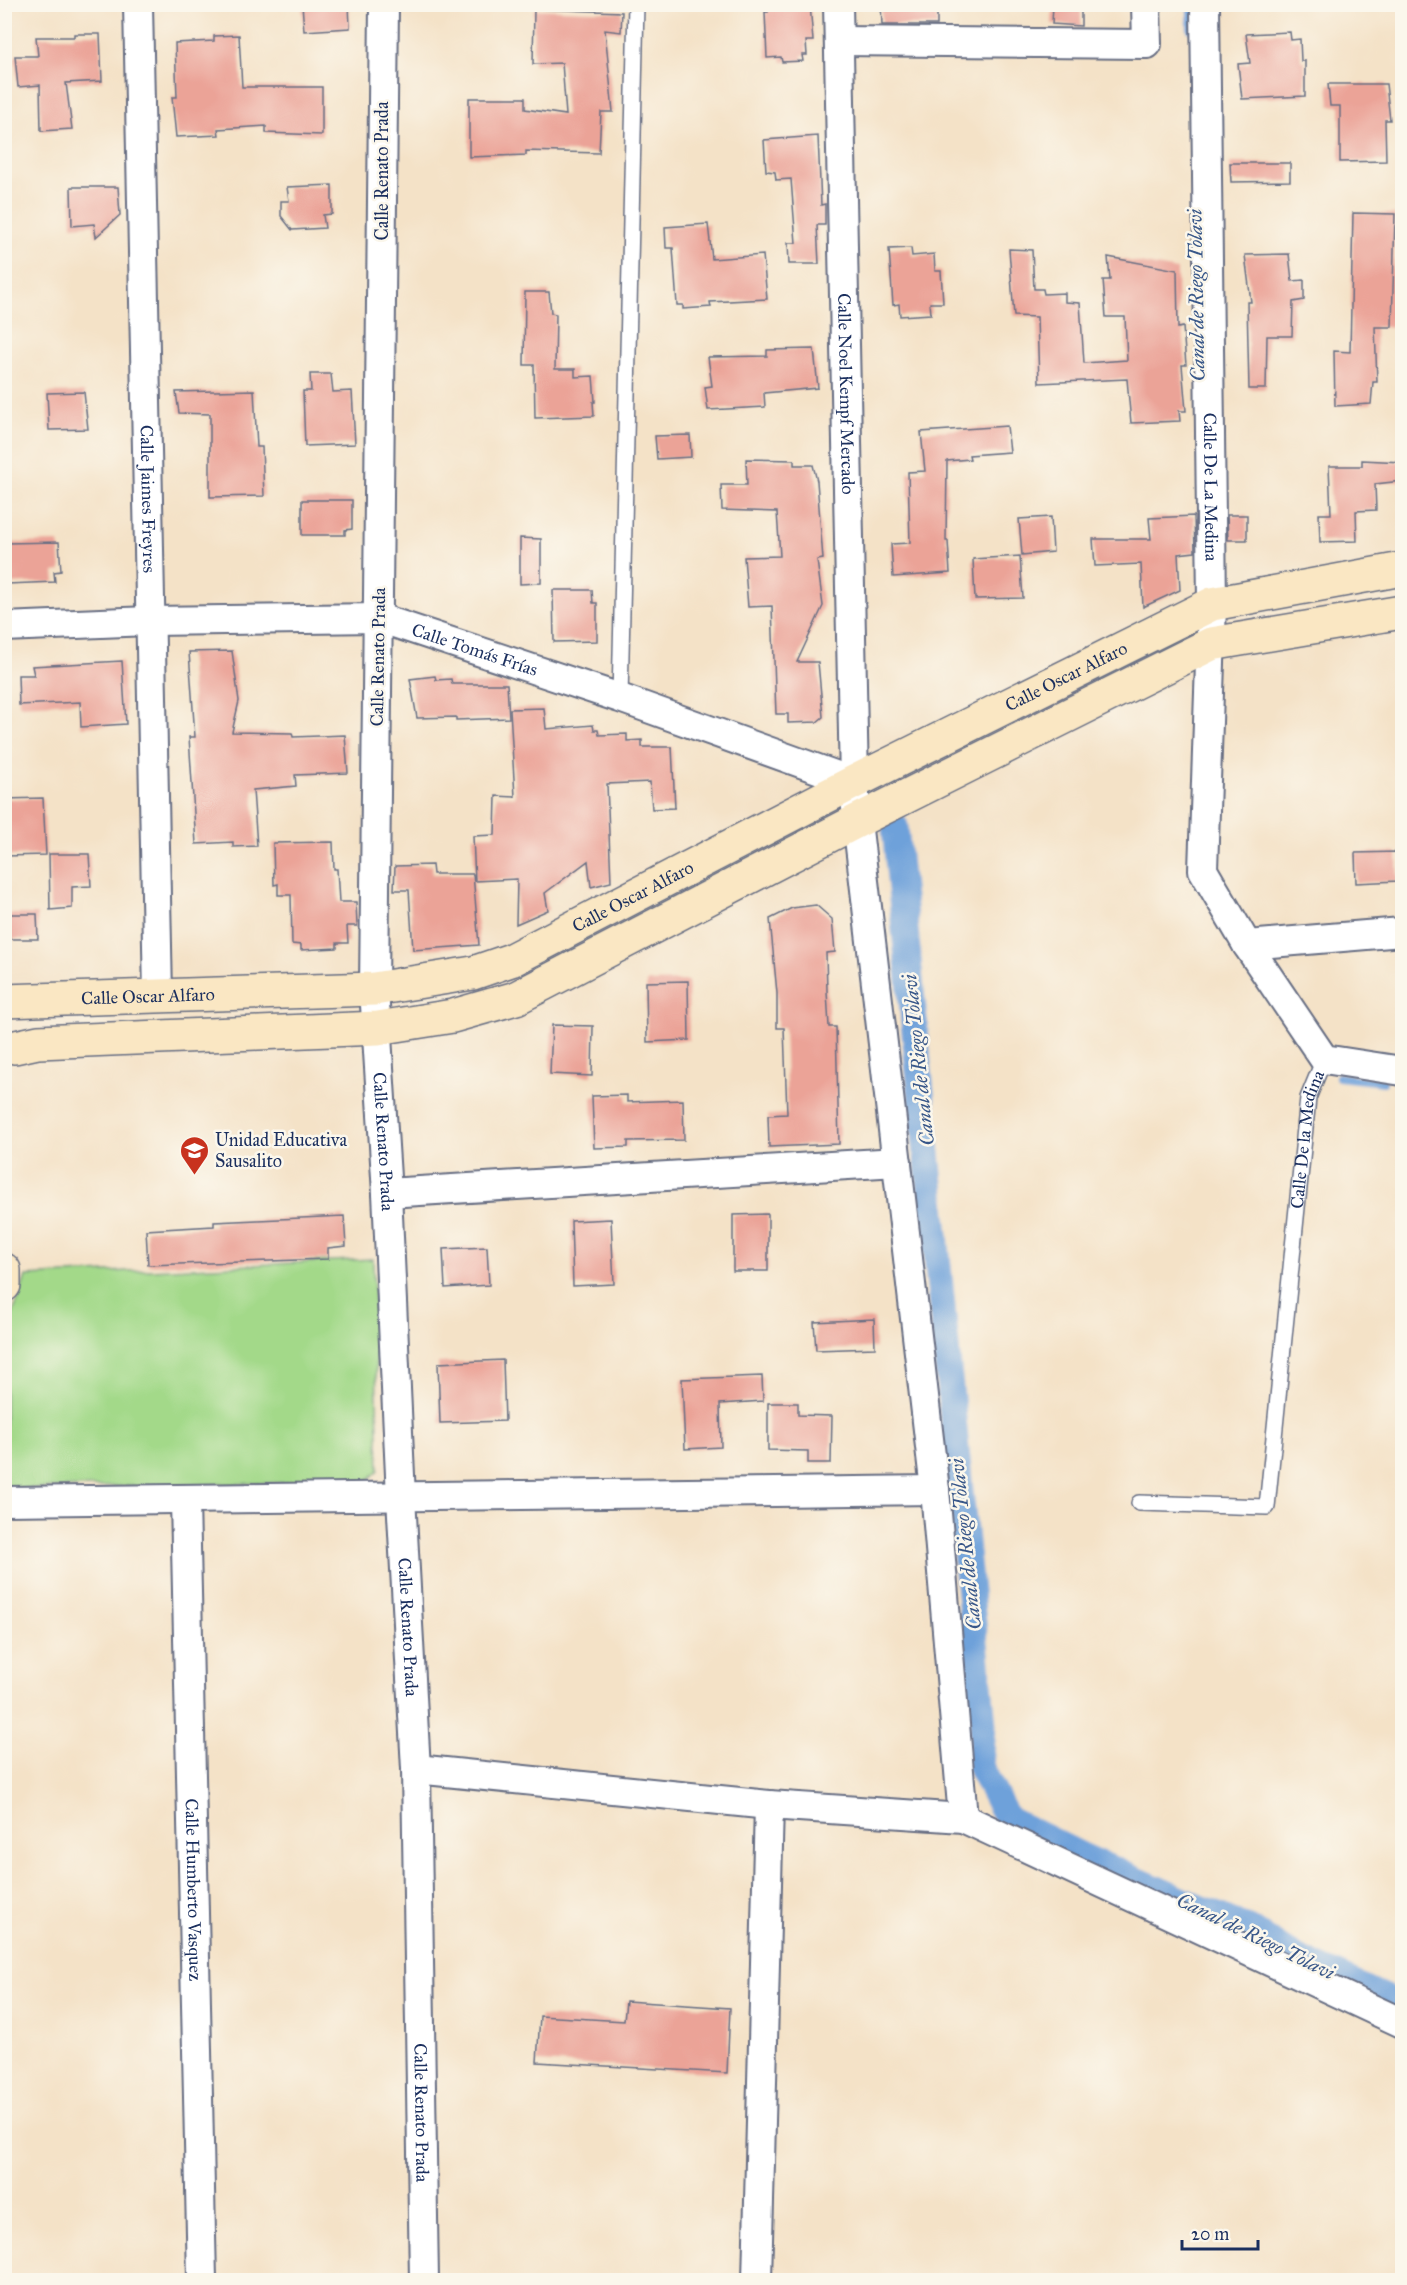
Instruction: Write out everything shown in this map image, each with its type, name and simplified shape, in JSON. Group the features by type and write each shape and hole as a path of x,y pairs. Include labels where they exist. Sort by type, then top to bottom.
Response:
{"main road":[{"name":"Calle Oscar Alfaro","path":"4,1001 374,989 473,973 511,960 854,782 1212,604 1402,569"},
{"name":"Calle Oscar Alfaro","path":"10,1054 38,1042 378,1028 453,1016 516,998 857,821 1211,644 1402,612"},
{"path":"4,1008 16,1027 10,1054"},
{"path":"4,1270 4,1285"}],"street":[{"name":"Calle Jaimes Freyres","path":"138,4 158,995"},
{"name":"Calle Renato Prada","path":"384,4 374,989 387,1193 400,1497 416,1769 424,2280"},
{"name":"Calle Noel Kempf Mercado","path":"838,4 854,782 934,1490 963,1818"},
{"path":"839,40 1147,44 1146,4"},
{"name":"Calle De La Medina","path":"1205,4 1211,644"},
{"name":"Calle Tomás Frías","path":"4,627 149,621 379,618 620,698 854,782"},
{"name":"Calle De la Medina","path":"1211,644 1203,870 1247,945 1324,1059"},
{"path":"1247,945 1402,932"},
{"path":"1324,1059 1402,1071"},
{"path":"387,1193 897,1162"},
{"path":"4,1501 934,1490"},
{"name":"Calle Humberto Vasquez","path":"185,1500 202,2280"},
{"path":"416,1769 769,1805 963,1818 1402,2023"},
{"path":"757,2280 769,1805"}],"lane":[{"path":"620,698 636,4"},
{"name":"Calle De la Medina","path":"1139,1503 1267,1507 1308,1098 1324,1059"}],"green space":[{"path":"373,1259 379,1470 367,1481 5,1489 5,1332 26,1276"}],"building":[{"path":"302,4 349,4 350,28 304,31"},
{"path":"768,4 810,4 813,41 806,41 807,55 802,55 803,61 782,62 781,57 767,58 765,12 768,12"},
{"path":"881,4 937,4 937,25 882,25"},
{"path":"1053,4 1081,4 1081,26 1052,24"},
{"path":"534,9 622,12 621,32 605,30 613,112 601,112 599,153 526,151 526,155 469,157 469,98 525,98 525,109 566,115 562,63 533,64"},
{"path":"1290,32 1291,40 1300,39 1301,61 1305,61 1305,96 1242,99 1238,64 1250,63 1246,34"},
{"path":"74,34 100,34 102,81 66,83 72,129 41,131 40,85 18,87 15,56 38,56 36,37 74,37"},
{"path":"239,35 242,87 322,87 322,135 266,133 266,126 218,129 219,135 176,137 172,97 177,97 175,43 214,41 214,36"},
{"path":"1328,84 1386,84 1390,120 1385,120 1386,161 1340,162 1340,106 1330,106"},
{"path":"818,136 821,205 825,204 825,225 817,225 819,264 789,264 788,243 796,243 791,179 776,180 775,172 766,171 764,140"},
{"path":"1230,163 1290,163 1290,181 1231,182"},
{"path":"332,185 332,214 323,215 325,228 292,230 281,216 281,201 289,201 287,187"},
{"path":"71,187 118,187 120,215 96,237 94,224 72,226"},
{"path":"1353,213 1395,214 1392,327 1375,327 1377,382 1373,382 1371,404 1335,406 1334,351 1350,352"},
{"path":"708,224 712,259 763,255 767,299 710,302 711,307 683,309 683,305 677,305 673,248 666,248 665,227"},
{"path":"911,248 912,256 934,254 935,271 941,271 943,303 930,303 931,314 900,316 899,304 893,305 889,249"},
{"path":"1009,249 1032,250 1034,289 1043,289 1044,294 1065,293 1065,302 1080,303 1084,363 1127,360 1125,317 1106,317 1103,280 1110,280 1108,257 1177,270 1178,328 1183,327 1186,365 1182,365 1186,411 1179,411 1180,421 1131,423 1127,379 1039,383 1037,317 1014,316"},
{"path":"1289,254 1292,281 1304,280 1304,300 1293,302 1292,336 1267,336 1266,389 1249,389 1247,302 1251,302 1245,255"},
{"path":"525,292 549,292 551,313 556,314 555,369 575,369 575,377 593,376 594,416 535,418 534,365 524,365"},
{"path":"814,349 818,388 764,393 765,407 708,410 705,387 712,386 708,357 767,356 767,350"},
{"path":"310,374 331,374 333,392 352,391 355,444 305,446 303,391 311,391"},
{"path":"254,390 257,447 262,447 264,496 210,497 210,414 179,413 176,392"},
{"path":"84,392 88,429 49,430 47,393"},
{"path":"1007,426 1010,452 969,455 970,459 947,461 946,541 948,541 950,573 893,577 891,544 910,543 908,472 925,471 921,432"},
{"path":"690,435 691,457 657,459 655,436"},
{"path":"746,459 794,460 794,465 813,465 817,481 823,559 817,560 823,606 797,662 818,662 823,717 817,722 788,723 788,714 776,714 772,606 748,607 744,557 780,556 777,512 722,510 721,485 747,485"},
{"path":"1362,460 1402,462 1402,481 1375,484 1376,510 1356,511 1357,541 1320,542 1319,514 1331,514 1329,466 1362,466"},
{"path":"302,500 352,500 352,529 345,530 345,535 302,535"},
{"path":"1227,515 1247,515 1247,540 1228,540"},
{"path":"1194,516 1195,552 1178,554 1180,590 1143,607 1141,564 1095,566 1093,539 1151,539 1149,518"},
{"path":"1051,517 1053,552 1022,555 1019,519"},
{"path":"520,538 541,539 541,583 520,584"},
{"path":"59,542 61,571 54,572 55,582 7,584 5,543"},
{"path":"1020,556 1023,598 975,599 973,559"},
{"path":"553,590 592,590 593,603 597,603 597,641 554,642"},
{"path":"232,651 239,701 232,732 292,733 293,737 345,735 348,773 295,775 296,786 253,790 257,846 233,847 233,842 196,844 189,737 195,737 189,652"},
{"path":"122,661 126,724 81,727 80,702 19,705 18,675 34,675 32,666"},
{"path":"435,676 436,680 451,679 452,684 507,684 509,718 456,720 456,717 417,718 410,679"},
{"path":"544,708 546,729 593,725 599,735 627,734 627,741 642,740 642,747 672,747 675,808 652,809 650,782 607,784 611,882 591,887 588,861 545,893 548,910 516,924 517,879 475,881 473,836 495,835 496,796 515,797 510,709"},
{"path":"43,798 46,855 4,856 4,799"},
{"path":"333,842 339,902 356,902 357,926 347,926 348,943 337,943 337,948 301,950 301,945 292,944 291,895 278,895 278,884 274,885 273,843"},
{"path":"1397,852 1398,881 1356,883 1355,853"},
{"path":"49,854 89,854 91,886 72,887 72,908 50,910"},
{"path":"432,865 433,874 473,874 479,945 413,950 409,890 394,890 395,866"},
{"path":"816,905 832,919 835,952 826,953 827,991 829,1027 836,1027 839,1144 769,1147 768,1115 787,1114 784,1028 777,1028 777,993 770,919 792,908"},
{"path":"4,914 37,914 38,939 4,939"},
{"path":"688,981 689,1040 647,1042 646,982"},
{"path":"552,1025 593,1026 592,1076 550,1074"},
{"path":"627,1095 627,1102 683,1100 684,1140 628,1141 628,1147 594,1148 592,1096"},
{"path":"768,1214 768,1271 733,1271 733,1215"},
{"path":"344,1216 346,1246 328,1248 328,1259 148,1265 146,1230 214,1226 214,1222"},
{"path":"611,1219 614,1284 573,1286 571,1221"},
{"path":"487,1247 489,1285 445,1288 443,1249"},
{"path":"874,1319 875,1348 816,1350 814,1322"},
{"path":"503,1360 505,1421 440,1423 438,1363"},
{"path":"762,1376 763,1401 720,1404 721,1447 685,1449 682,1379"},
{"path":"768,1403 798,1403 798,1415 832,1416 831,1463 808,1463 808,1451 768,1450"},
{"path":"626,2001 730,2008 727,2073 537,2062 540,2016 624,2021"}],"waterway":[{"name":"Canal de Riego Tolavi","path":"1191,4 1191,29"},
{"name":"Canal de Riego Tolavi","path":"895,827 983,1725 980,1766 1007,1819 1082,1856 1255,1932 1287,1953 1402,2006"},
{"name":"Canal de Riego Tolavi","path":"1339,1077 1383,1082"}],"place":[{"name":"Unidad Educativa Sausalito","path":"194,1176"}]}
